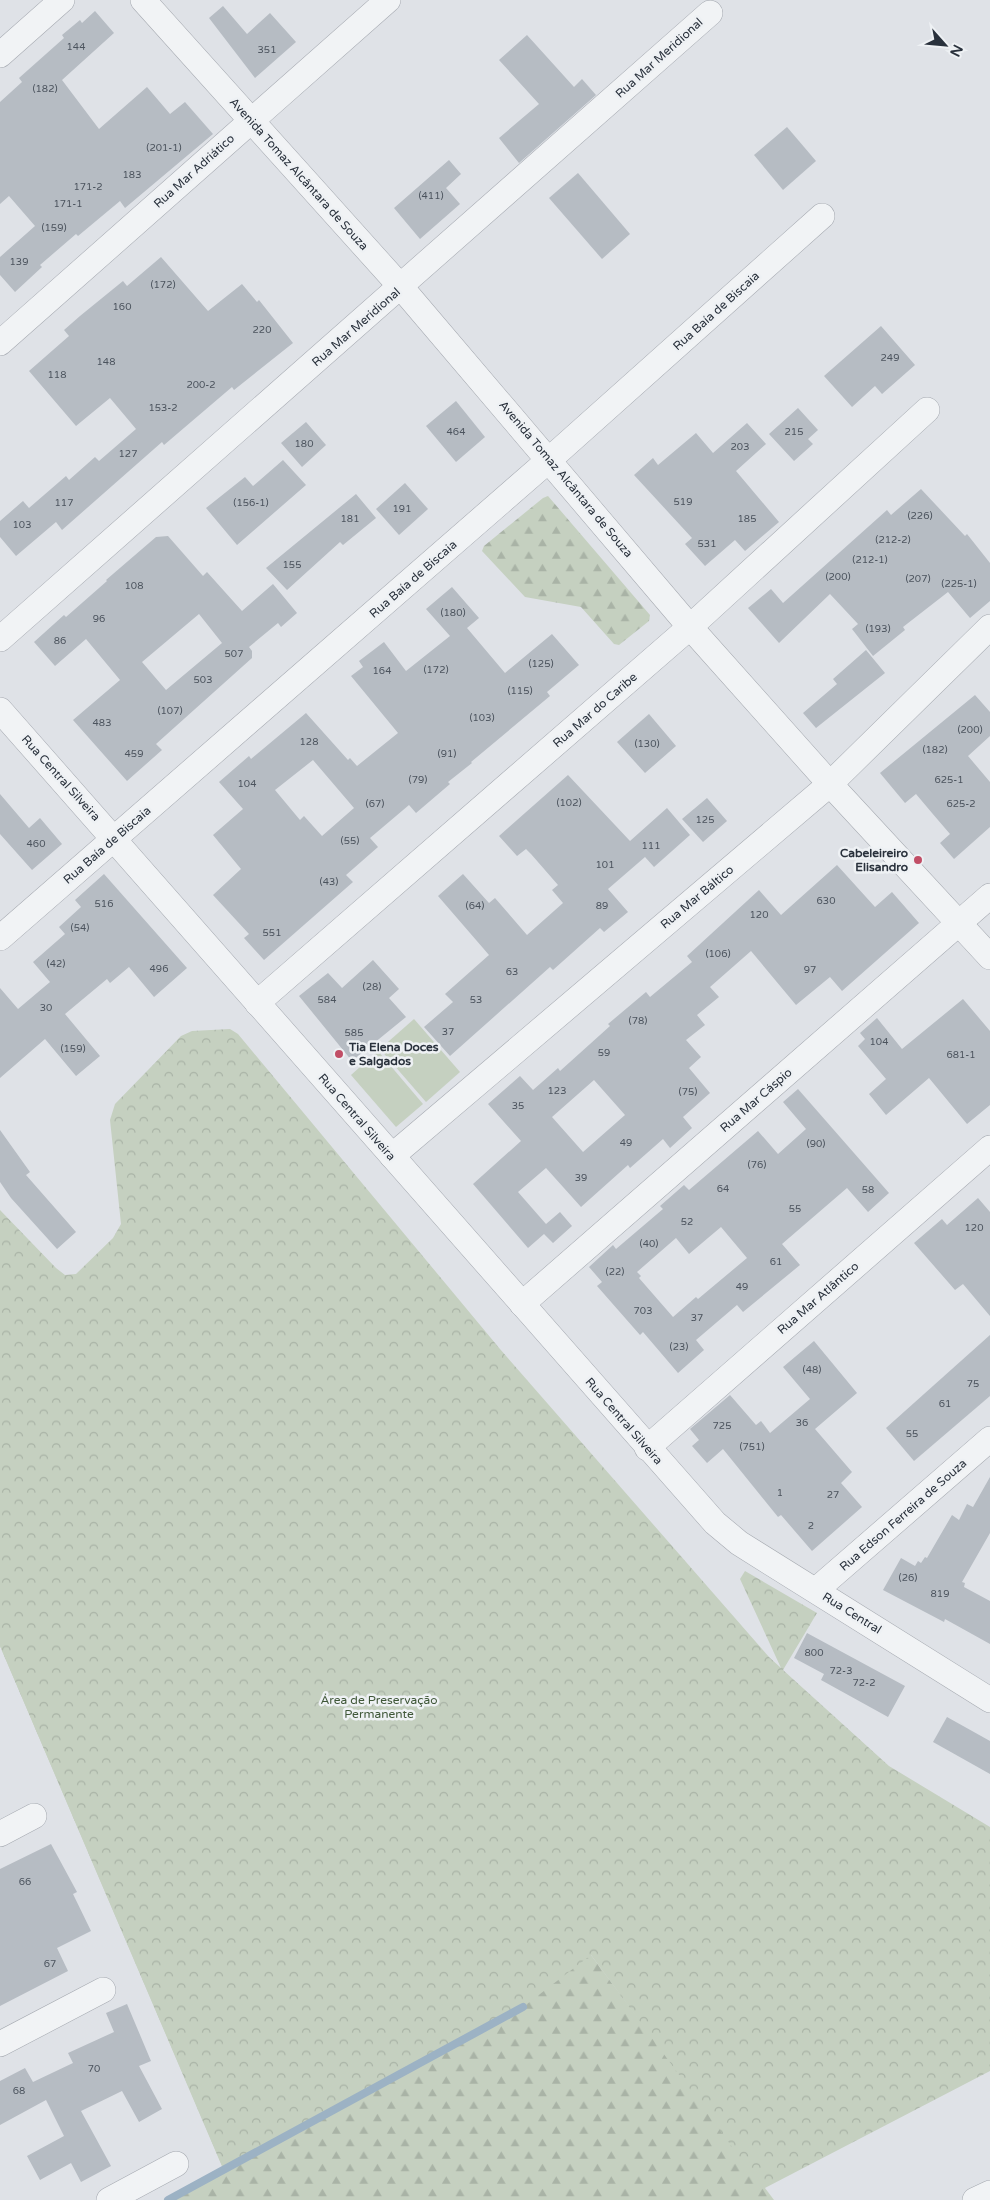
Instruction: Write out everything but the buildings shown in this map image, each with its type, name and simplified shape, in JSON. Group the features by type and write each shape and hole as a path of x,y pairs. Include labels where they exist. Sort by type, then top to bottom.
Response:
{"street":[{"path":"0,55 62,0"},
{"name":"Avenida Tomaz Alcântara de Souza","path":"143,0 401,287 550,459 690,627 830,784 960,922 990,957"},
{"name":"Rua Mar Adriático","path":"0,343 388,0"},
{"name":"Rua Mar Meridional","path":"0,639 710,13"},
{"name":"Rua Baía de Biscaia","path":"0,938 550,459 822,216"},
{"name":"Rua Mar do Caribe","path":"257,1003 690,627 927,410"},
{"name":"Rua Mar Báltico","path":"392,1156 830,784 990,627"},
{"name":"Rua Central Silveira","path":"0,710 647,1448 715,1523"},
{"name":"Rua Mar Cáspio","path":"522,1304 990,896"},
{"name":"Rua Mar Atlântico","path":"647,1448 990,1148"},
{"name":"Rua Edson Ferreira de Souza","path":"816,1590 990,1439"},
{"name":"Rua Central","path":"715,1523 739,1543 990,1700"},
{"path":"0,1834 34,1816"},
{"path":"0,2044 103,1990"},
{"path":"109,2200 176,2164"},
{"path":"975,2200 990,2193"}],"green space":[{"path":"548,496 650,615 649,621 619,645 614,644 581,607 525,597 482,551 484,546 543,498"},
{"path":"414,1019 460,1072 426,1102 380,1049"},
{"name":"Área de Preservação Permanente","path":"230,1029 238,1034 500,1349 769,1657 781,1668 740,1579 745,1571 817,1613 783,1670 889,1766 990,1827 990,2071 763,2189 591,1955 523,2007 374,2084 224,2171 0,1646 0,1210 56,1268 65,1275 76,1274 113,1238 121,1224 110,1120 115,1104 181,1036 192,1031"},
{"path":"378,1051 423,1104 396,1127 351,1075"},
{"path":"0,1291 591,1955 774,2200 168,2200 224,2170 0,1646"}],"waterway":[{"path":"168,2200 523,2007"}],"place":[{"name":"Cabeleireiro Elisandro","path":"918,860"},
{"name":"Tia Elena Doces e Salgados","path":"339,1054"}]}
